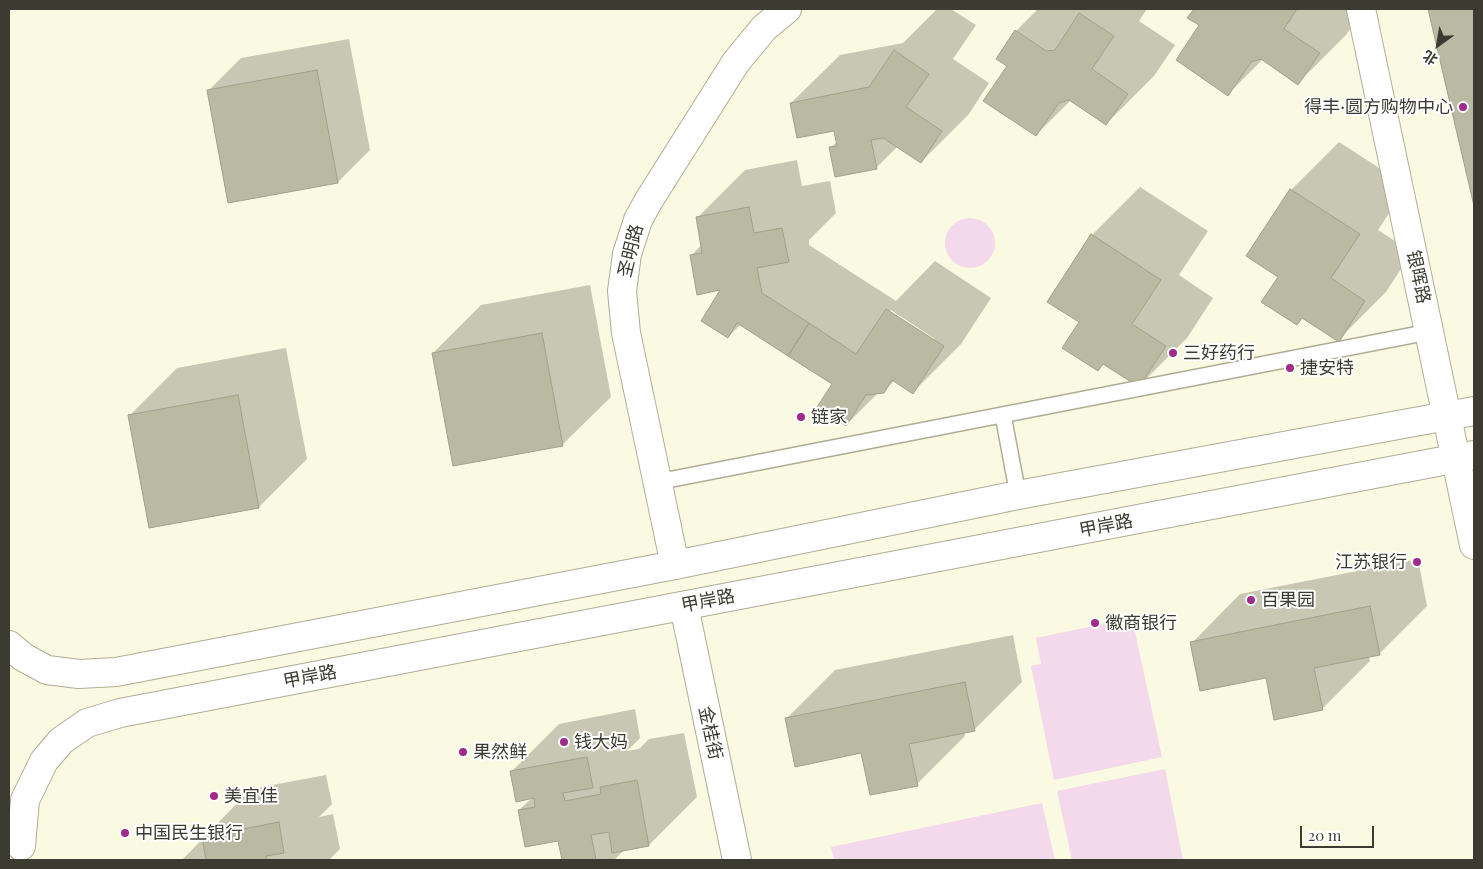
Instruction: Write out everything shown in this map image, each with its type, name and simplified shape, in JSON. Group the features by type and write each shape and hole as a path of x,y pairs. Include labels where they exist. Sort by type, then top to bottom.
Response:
{"main road":[{"name":"圣明路","path":"675,566 624,313 622,291 627,254 638,220 649,200 736,62 764,28 787,9"},
{"name":"银晖路","path":"1361,9 1447,416 1465,457 1474,546"},
{"path":"9,646 23,657 47,670 79,674 116,672 675,566 1018,495 1474,411"},
{"name":"甲岸路","path":"22,853 26,800 44,760 61,741 87,723 120,713 1465,457"},
{"path":"492,601 483,604 475,614 476,628 484,638 494,641 502,640"},
{"name":"金桂街","path":"684,606 737,860"},
{"path":"9,788 22,853"}],"lane":[{"path":"657,482 1429,332"},
{"path":"1003,415 1018,495"}],"shaded area":[{"path":"970,218 979,220 990,229 995,243 993,252 984,263 970,268 961,266 950,257 945,243 947,234 956,223"},
{"path":"1132,618 1162,757 1054,780 1031,666 1041,664 1036,638"},
{"path":"1165,769 1183,860 1072,860 1057,791"},
{"path":"1042,803 1055,860 834,860 831,847"}],"building":[{"path":"1194,9 1297,9 1284,29 1320,53 1298,85 1261,59 1251,62 1228,96 1176,60 1199,25 1187,18"},
{"name":"得丰·圆方购物中心","path":"1428,9 1474,9 1474,206"},
{"path":"1079,13 1114,36 1092,69 1128,94 1106,125 1069,100 1059,103 1036,136 983,101 1007,66 996,59 1015,30 1046,51 1055,50"},
{"path":"894,50 929,74 906,107 942,131 921,163 883,138 871,140 877,169 835,177 829,147 837,146 834,131 797,138 790,103 869,87"},
{"path":"317,70 338,183 228,203 207,90"},
{"path":"1290,189 1360,234 1331,278 1365,301 1339,342 1302,318 1297,325 1261,302 1278,277 1246,256"},
{"path":"749,207 754,233 782,228 789,262 757,268 762,293 809,323 788,356 737,323 728,338 701,321 720,290 697,295 690,255 702,253 696,217"},
{"path":"1091,234 1161,280 1132,324 1166,346 1139,387 1103,364 1098,371 1062,348 1079,322 1047,302"},
{"path":"886,309 944,346 913,394 892,380 884,393 866,395 846,426 817,407 832,384 788,356 809,323 856,354"},
{"path":"542,333 563,446 453,466 432,353"},
{"path":"238,395 259,508 149,528 128,415"},
{"path":"1370,606 1380,655 1314,668 1323,710 1274,720 1266,678 1200,691 1190,642"},
{"path":"965,682 975,731 909,744 918,786 870,795 861,753 795,767 785,718"},
{"path":"587,757 593,788 563,793 565,801 601,794 600,787 637,780 649,846 612,853 609,832 591,835 596,860 562,860 558,841 525,847 518,810 535,807 534,798 516,802 510,771"},
{"path":"279,822 284,853 266,856 267,860 206,860 202,837"}],"place":[{"name":"得丰·圆方购物中心","path":"1463,107"},
{"name":"三好药行","path":"1173,353"},
{"name":"捷安特","path":"1290,368"},
{"name":"链家","path":"801,417"},
{"name":"江苏银行","path":"1417,562"},
{"name":"百果园","path":"1251,600"},
{"name":"徽商银行","path":"1095,623"},
{"name":"钱大妈","path":"564,742"},
{"name":"果然鲜","path":"463,752"},
{"name":"美宜佳","path":"214,796"},
{"name":"中国民生银行","path":"125,833"}]}
